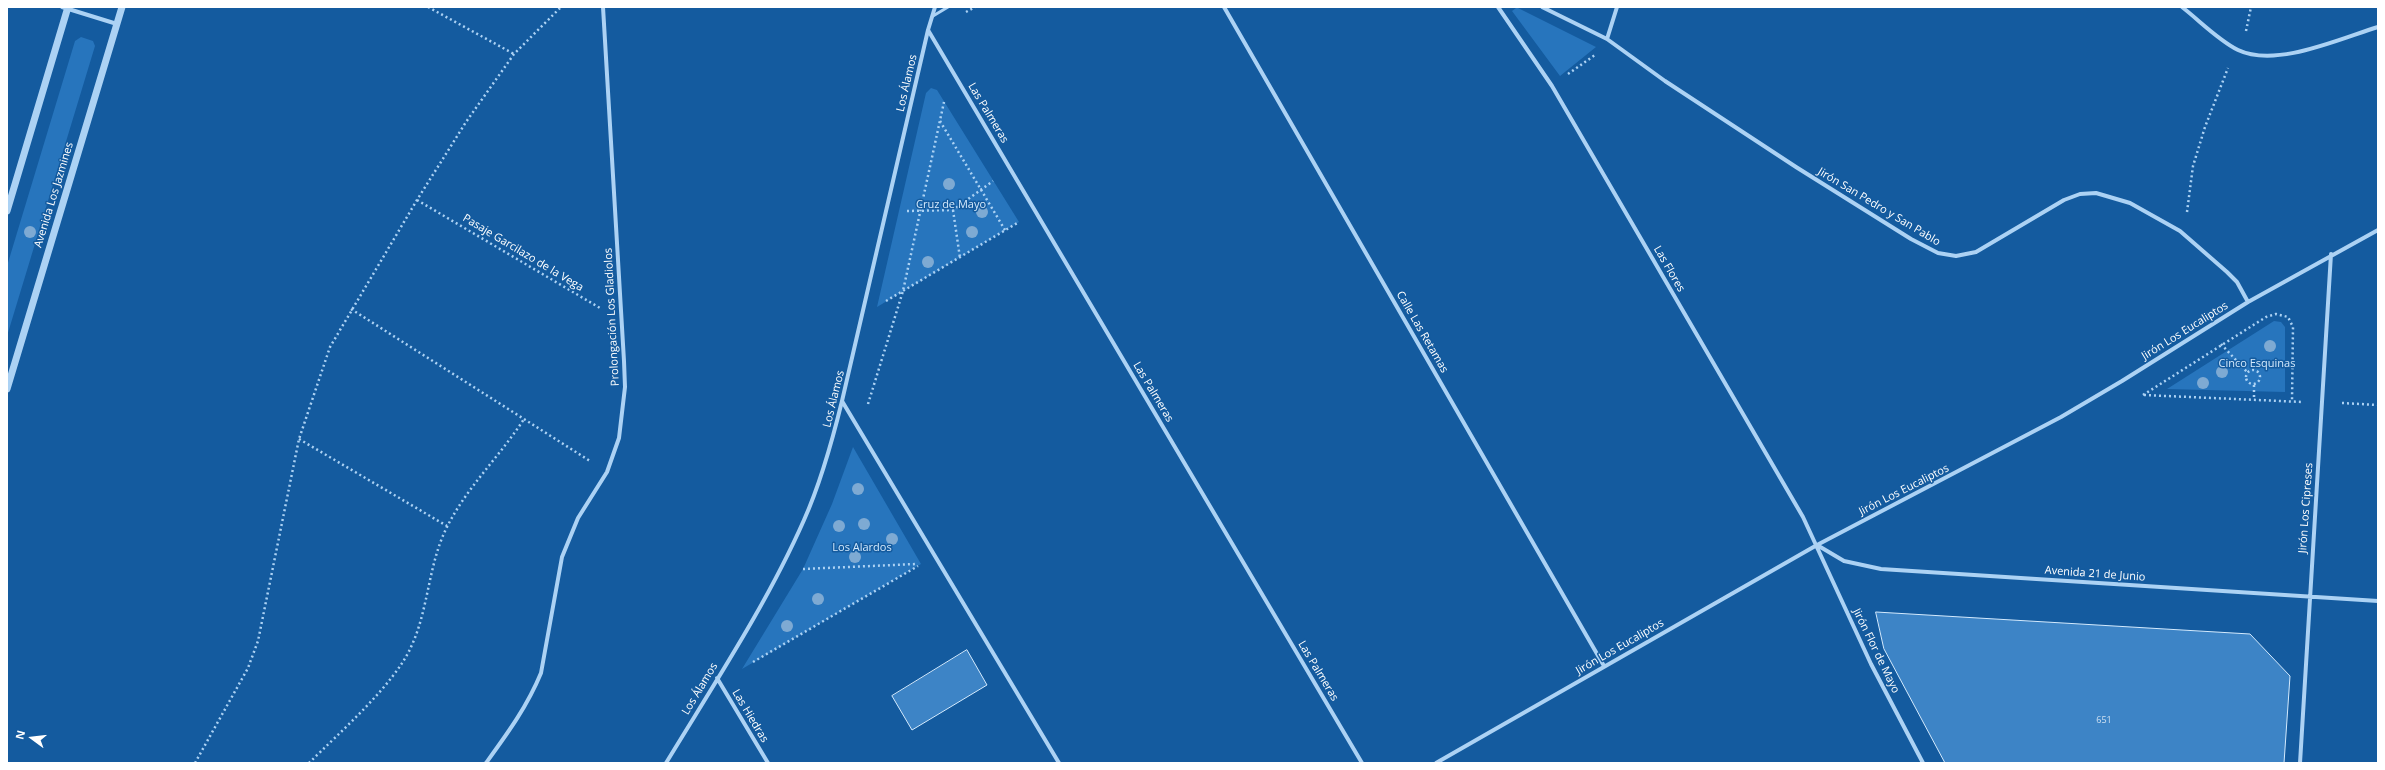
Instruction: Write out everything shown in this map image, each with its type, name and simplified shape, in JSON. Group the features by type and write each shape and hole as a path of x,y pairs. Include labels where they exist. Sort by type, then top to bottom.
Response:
{"street":[{"name":"Avenida Los Jazmines","path":"7,389 122,7"},
{"name":"Prolongación Los Gladiolos","path":"486,763 515,722 534,690 541,673 562,557 578,518 607,472 619,438 625,387 603,7"},
{"name":"Los Álamos","path":"666,763 770,587 804,519 832,441 928,30 935,7"},
{"name":"Calle Las Retamas","path":"1224,7 1604,666"},
{"name":"Las Flores","path":"1498,7 1552,86 1817,545"},
{"name":"Jirón San Pedro y San Pablo","path":"1542,7 1607,39 1665,81 1796,167 1911,239 1938,253 1956,256 1976,252 2064,200 2080,194 2096,193 2130,203 2180,231 2237,282 2248,302"},
{"path":"1607,39 1617,7"},
{"path":"2182,7 2238,50 2256,56 2286,55 2378,27"},
{"path":"7,211 66,8 117,24"},
{"name":"Las Palmeras","path":"928,30 1362,763"},
{"name":"Jirón Los Eucaliptos","path":"1436,763 1817,545 2061,417 2142,369 2248,302 2331,254 2378,230"},
{"name":"Jirón Los Cipreses","path":"2300,763 2331,254"},
{"path":"842,401 1059,763"},
{"name":"Avenida 21 de Junio","path":"1817,545 1844,561 1880,569 2378,600"},
{"name":"Jirón Flor de Mayo","path":"1817,545 1870,664 1923,763"},
{"name":"Las Hiedras","path":"717,678 768,763"}],"lane":[{"path":"932,16 948,7"}],"path":[{"path":"428,7 514,54"},
{"path":"195,763 248,668 258,641 299,439 330,347 351,309 466,122 514,54 562,7"},
{"path":"2246,32 2251,7"},
{"path":"1562,79 1601,50 1607,39"},
{"path":"2186,214 2191,194 2193,166 2205,127 2224,76 2238,50"},
{"path":"866,409 903,291 944,102"},
{"path":"940,121 1005,230"},
{"path":"906,211 953,210 993,181"},
{"name":"Pasaje Garcilazo de la Vega","path":"417,200 622,321"},
{"path":"953,210 960,258"},
{"path":"883,303 1019,222"},
{"path":"351,309 607,472"},
{"path":"2144,395 2272,315 2283,314 2288,317 2293,327 2292,401"},
{"path":"2218,341 2248,373 2248,382 2254,384"},
{"path":"2248,373 2254,370 2260,374 2258,383 2254,384"},
{"path":"2254,384 2254,400"},
{"path":"2137,394 2307,402"},
{"path":"2322,402 2378,405"},
{"path":"309,763 381,688 411,647 435,558 447,527 461,502 508,445 524,419"},
{"path":"299,439 447,527"},
{"path":"749,664 921,564 803,569"}],"green space":[{"path":"1516,8 1596,47 1560,76 1512,11"},
{"path":"81,37 93,41 95,46 7,336 7,266 75,41"},
{"name":"Cruz de Mayo","path":"931,88 937,90 1019,222 877,307 926,93"},
{"name":"Cinco Esquinas","path":"2274,321 2281,322 2285,327 2285,392 2167,389"},
{"name":"Los Alardos","path":"853,447 921,564 742,669 803,569 832,504"}],"building":[{"path":"1876,612 2250,634 2290,676 2284,763 1945,763 1884,649"},
{"path":"967,650 987,685 912,730 892,696"}]}
